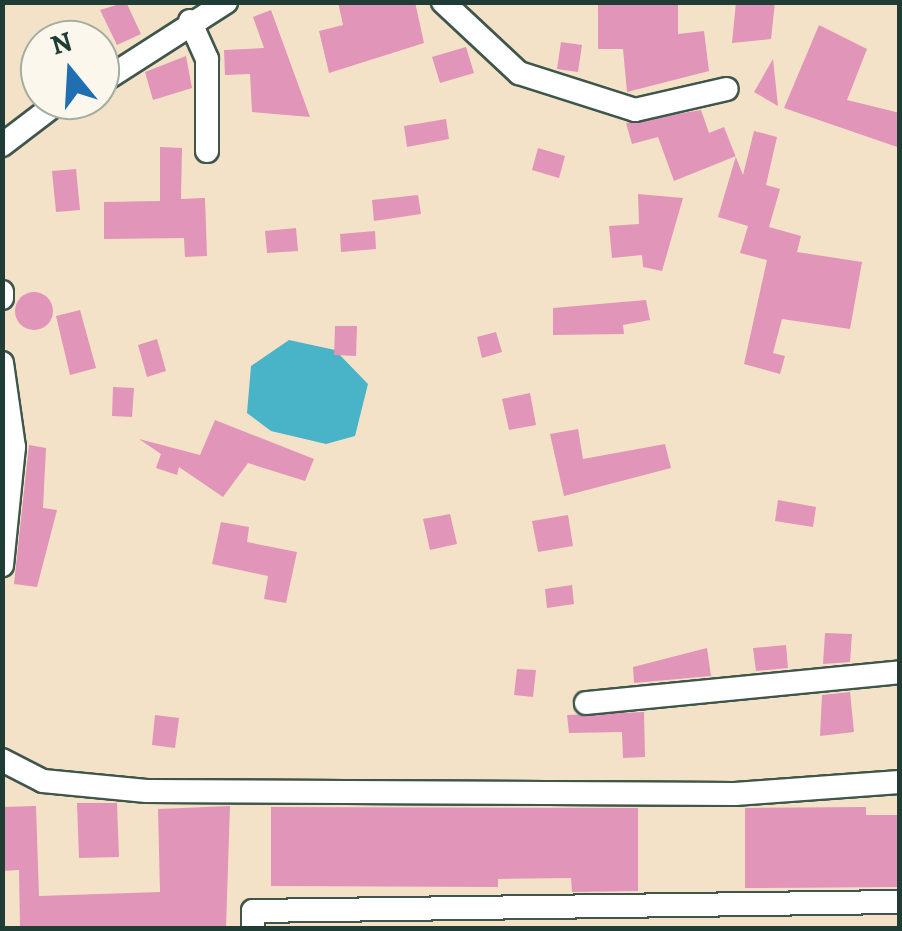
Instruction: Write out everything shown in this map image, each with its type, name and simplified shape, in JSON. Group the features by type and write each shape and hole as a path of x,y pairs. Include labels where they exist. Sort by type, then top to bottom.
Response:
{"street":[{"path":"120,69 190,21 226,2"},
{"path":"443,2 519,73 635,110 726,88"},
{"path":"190,21 208,59 207,151"},
{"path":"2,144 34,120"},
{"path":"2,364 14,447 2,564"},
{"path":"586,703 900,672"},
{"path":"2,760 44,781 147,791 734,794 900,782"},
{"path":"253,928 253,911 564,918 900,902"}],"water":[{"path":"289,340 335,350 368,384 355,436 326,444 271,431 247,413 251,366"}],"building":[{"path":"126,2 141,34 120,44 120,20 105,20 100,10"},
{"path":"338,2 415,2 424,43 329,73 319,31 343,25"},
{"path":"678,2 678,34 704,31 709,71 627,92 623,49 598,49 598,4"},
{"path":"736,2 775,2 771,39 732,43"},
{"path":"271,10 310,117 252,112 250,74 225,75 224,50 264,48 253,17"},
{"path":"819,25 867,49 847,100 900,113 900,148 784,108"},
{"path":"561,42 582,45 578,72 557,69"},
{"path":"466,47 474,73 440,83 432,57"},
{"path":"186,56 192,88 153,100 145,72"},
{"path":"773,59 778,106 754,92"},
{"path":"701,110 709,133 724,127 736,156 674,181 658,137 632,144 626,123"},
{"path":"446,119 449,139 407,147 404,126"},
{"path":"754,131 777,137 766,185 780,189 769,227 801,236 797,252 862,262 850,329 782,319 773,353 785,356 780,374 744,364 767,260 740,253 748,226 718,217 736,157 743,175"},
{"path":"160,147 182,148 181,199 205,198 207,256 185,257 184,238 104,239 104,202 160,201"},
{"path":"538,148 565,156 559,178 532,170"},
{"path":"76,169 80,210 56,212 52,171"},
{"path":"638,194 683,198 662,271 643,267 642,255 612,258 609,226 639,224"},
{"path":"418,195 421,214 374,221 372,200"},
{"path":"296,228 298,251 267,253 265,231"},
{"path":"375,231 376,249 341,252 340,234"},
{"path":"34,292 47,298 53,311 47,324 34,330 21,324 15,311 21,298"},
{"path":"646,300 650,320 623,325 624,334 553,335 553,308"},
{"path":"80,310 96,368 70,375 56,316"},
{"path":"335,326 357,326 356,356 334,355"},
{"path":"496,332 502,352 482,358 477,337"},
{"path":"157,339 166,371 147,377 138,345"},
{"path":"113,387 134,388 132,417 112,416"},
{"path":"530,393 536,425 509,430 502,399"},
{"path":"215,420 314,459 305,481 248,463 223,497 179,467 177,475 156,468 161,454 139,439 200,455"},
{"path":"578,429 583,459 665,444 671,468 564,496 550,434"},
{"path":"29,445 46,448 43,508 57,510 37,587 14,584"},
{"path":"778,500 816,507 813,527 775,521"},
{"path":"450,514 457,544 430,550 423,519"},
{"path":"568,515 573,546 538,552 532,521"},
{"path":"221,522 249,527 247,542 297,552 286,603 264,599 268,576 212,564"},
{"path":"572,585 574,604 547,608 545,589"},
{"path":"825,633 852,634 850,662 823,664"},
{"path":"786,645 788,668 756,671 753,648"},
{"path":"707,648 711,676 634,683 633,667"},
{"path":"517,669 536,670 533,697 514,695"},
{"path":"850,692 854,732 820,736 822,695"},
{"path":"644,712 645,757 623,758 622,732 569,733 567,715"},
{"path":"155,715 179,718 175,748 152,745"},
{"path":"77,803 117,803 119,857 79,858"},
{"path":"36,806 39,896 160,892 158,809 230,806 226,928 20,928 19,870 2,871 2,807"},
{"path":"271,807 638,808 638,891 572,892 571,878 498,879 498,887 271,886"},
{"path":"866,807 866,815 900,815 900,887 745,888 745,808"}]}
